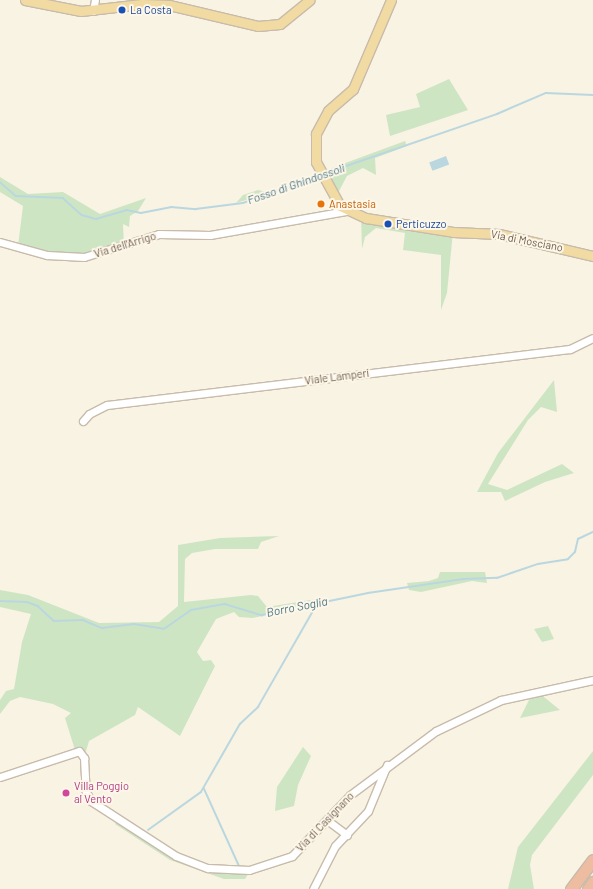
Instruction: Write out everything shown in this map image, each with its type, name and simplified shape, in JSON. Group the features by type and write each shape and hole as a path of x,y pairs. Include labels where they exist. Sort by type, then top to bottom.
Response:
{"highway":[{"path":"571,889 593,860"},
{"path":"588,889 593,882"}],"main road":[{"path":"25,0 63,10 93,11 163,5 269,26 288,20 310,0"},
{"path":"346,211 322,176 315,155 319,126 328,111 353,89 392,0"},
{"name":"Via di Mosciano","path":"346,211 366,218 453,232 499,234 593,256"}],"street":[{"path":"93,11 95,0"},
{"name":"Via dell'Arrigo","path":"0,242 47,255 84,257 159,234 210,235 346,211"},
{"name":"Viale Lamperi","path":"83,421 89,414 107,405 570,349 593,338"},
{"name":"Via di Casignano","path":"0,777 79,751 84,758 86,792 91,801 176,856 224,870 249,870 284,860 327,820 350,795 387,765 436,731 491,703 593,680"},
{"path":"313,889 326,860 368,810 387,765"},
{"path":"327,820 346,835"}],"green space":[{"path":"449,79 468,110 390,136 386,115 420,107 416,94"},
{"path":"405,141 407,146 375,158 376,175 363,168 347,176 339,191 332,193 321,172"},
{"path":"0,177 28,194 63,192 100,214 146,198 138,211 130,216 129,227 123,224 124,247 84,257 47,255 18,246 23,206 0,192"},
{"path":"258,190 270,193 236,203 243,195"},
{"path":"361,217 453,232 447,293 441,310 441,255 403,250 405,233 376,228 365,237 362,249"},
{"path":"554,380 557,412 541,407 528,420 488,484 507,490 562,464 574,473 545,482 505,501 501,492 477,492 498,453"},
{"path":"279,536 261,542 258,549 215,549 192,553 185,559 184,602 251,595 258,596 267,607 323,598 317,604 253,618 239,617 234,612 216,619 197,652 203,661 211,660 215,666 180,736 138,707 135,715 89,741 84,758 75,750 65,718 71,713 53,704 20,697 10,701 0,714 0,700 6,691 14,689 22,642 31,614 0,607 0,590 28,595 99,623 159,622 178,606 178,545 220,538"},
{"path":"440,572 485,572 487,583 472,581 421,592 409,590 407,583 429,581 438,578"},
{"path":"548,626 554,639 542,642 534,629"},
{"path":"544,690 544,697 560,710 520,718 533,692"},
{"path":"303,747 311,756 298,785 294,806 275,811 277,787"},
{"path":"593,751 593,775 532,855 530,865 534,889 508,889 518,847"},
{"path":"118,819 176,856 207,868 251,870 245,879 224,879 170,860 115,824"}],"water":[{"path":"446,156 449,164 432,171 429,162"}],"waterway":[{"name":"Fosso di Ghindossoli","path":"326,173 497,114 546,93 593,95"},
{"name":"Fosso di Ghindossoli","path":"0,182 16,196 63,198 82,215 96,219 127,210 141,213 171,207 196,209 243,203 318,176"},
{"name":"Borro Soglia","path":"0,601 27,602 38,606 54,621 83,620 102,628 134,624 164,629 191,610 225,604 262,615 368,593 463,579 497,578 538,564 568,559 575,552 578,539 593,532"},
{"path":"148,830 201,792 240,724 258,707 317,604"},
{"path":"204,788 239,865"}],"place":[{"name":"La Costa","path":"122,10"},
{"name":"Anastasia","path":"321,204"},
{"name":"Perticuzzo","path":"388,224"},
{"name":"Villa Poggio al Vento","path":"66,793"}]}
